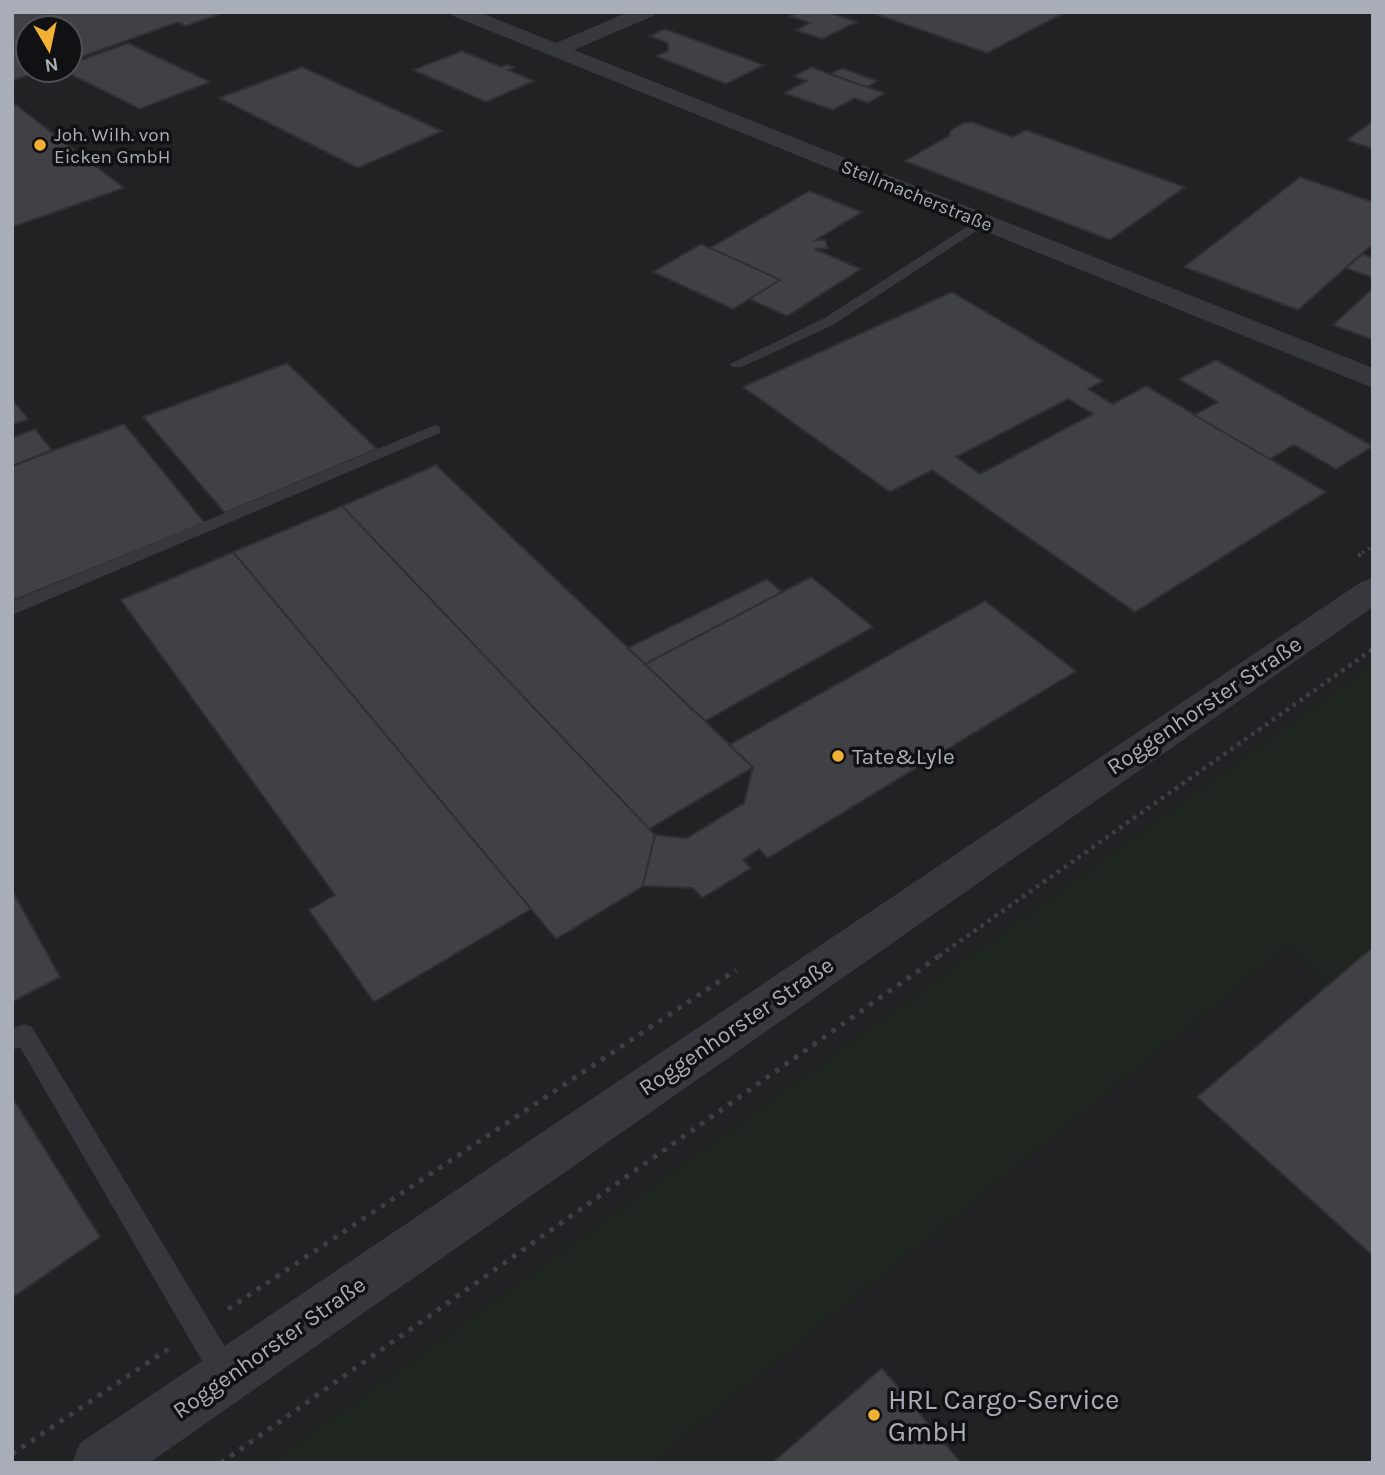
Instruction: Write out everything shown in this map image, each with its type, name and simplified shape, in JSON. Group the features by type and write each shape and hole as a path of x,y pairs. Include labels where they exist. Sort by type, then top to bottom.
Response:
{"street":[{"name":"Stellmacherstraße","path":"460,12 1373,379"},
{"path":"557,50 646,12"},
{"name":"Roggenhorster Straße","path":"100,1463 1373,590"}],"lane":[{"path":"737,364 828,322 982,221"},
{"path":"12,609 435,430"},
{"path":"12,1040 24,1034 227,1376"}],"path":[{"path":"221,1463 1373,649"}],"shaded area":[{"path":"12,12 1373,12 1373,663 270,1463 12,1463"},
{"path":"1373,663 1373,1028 1289,946 652,1463 270,1463"},
{"path":"1289,946 1373,1028 1373,1463 652,1463"}],"building":[{"path":"12,12 225,12 186,26 178,22 84,56 84,14 14,14 12,81"},
{"path":"799,12 828,12 857,22 822,39 796,30 810,23 790,16"},
{"path":"870,12 1066,12 987,53"},
{"path":"665,29 764,65 726,84 656,56 668,51 668,43 649,36"},
{"path":"128,43 210,82 140,109 84,81 84,59"},
{"path":"462,51 501,67 514,67 508,70 534,81 486,102 413,70"},
{"path":"302,67 442,131 358,168 219,98"},
{"path":"811,67 885,93 868,103 855,98 833,110 784,93 807,81 794,76"},
{"path":"842,68 877,81 867,87 830,74"},
{"name":"Joh. Wilh. von Eicken GmbH","path":"12,102 124,188 12,227"},
{"path":"1373,121 1373,149 1347,140"},
{"path":"972,122 1013,137 1026,130 1185,187 1110,240 905,161 950,135 950,131 963,123"},
{"path":"1300,177 1373,202 1373,244 1298,310 1184,267"},
{"path":"809,191 862,212 816,240 825,240 828,248 815,249 861,269 787,316 749,299 780,280 710,248"},
{"path":"701,244 780,280 733,309 653,272"},
{"path":"1362,254 1373,258 1373,278 1346,268"},
{"path":"1373,288 1373,340 1333,325"},
{"path":"952,292 1103,381 1088,389 1113,404 1146,386 1326,492 1135,612 932,470 890,492 743,387","holes":["1068,399 1093,414 980,474 956,457"]},
{"path":"1216,360 1373,446 1336,469 1294,445 1270,459 1194,415 1218,402 1179,379"},
{"path":"287,363 377,449 225,513 143,417"},
{"path":"12,399 28,419 12,425"},
{"path":"124,424 205,523 12,601 12,466"},
{"path":"35,429 52,450 12,466 12,438"},
{"path":"436,465 753,767 649,829 342,506"},
{"path":"342,506 655,835 643,886 556,939 233,552"},
{"path":"233,552 531,909 374,1002 309,910 335,895 121,600"},
{"path":"811,577 873,627 705,721 645,664"},
{"path":"767,579 782,592 645,664 628,648"},
{"name":"Tate&Lyle","path":"985,601 1076,671 768,858 759,849 743,860 751,868 702,898 693,888 643,886 655,835 687,838 744,803 753,767 729,745"},
{"path":"12,890 60,977 12,1002"},
{"path":"1373,947 1373,1256 1197,1097"},
{"path":"12,1097 100,1237 12,1298"},
{"name":"HRL Cargo-Service GmbH","path":"882,1368 961,1463 772,1463"}],"place":[{"name":"Joh. Wilh. von Eicken GmbH","path":"40,145"},
{"name":"Tate&Lyle","path":"838,756"},
{"name":"HRL Cargo-Service GmbH","path":"874,1415"}]}
